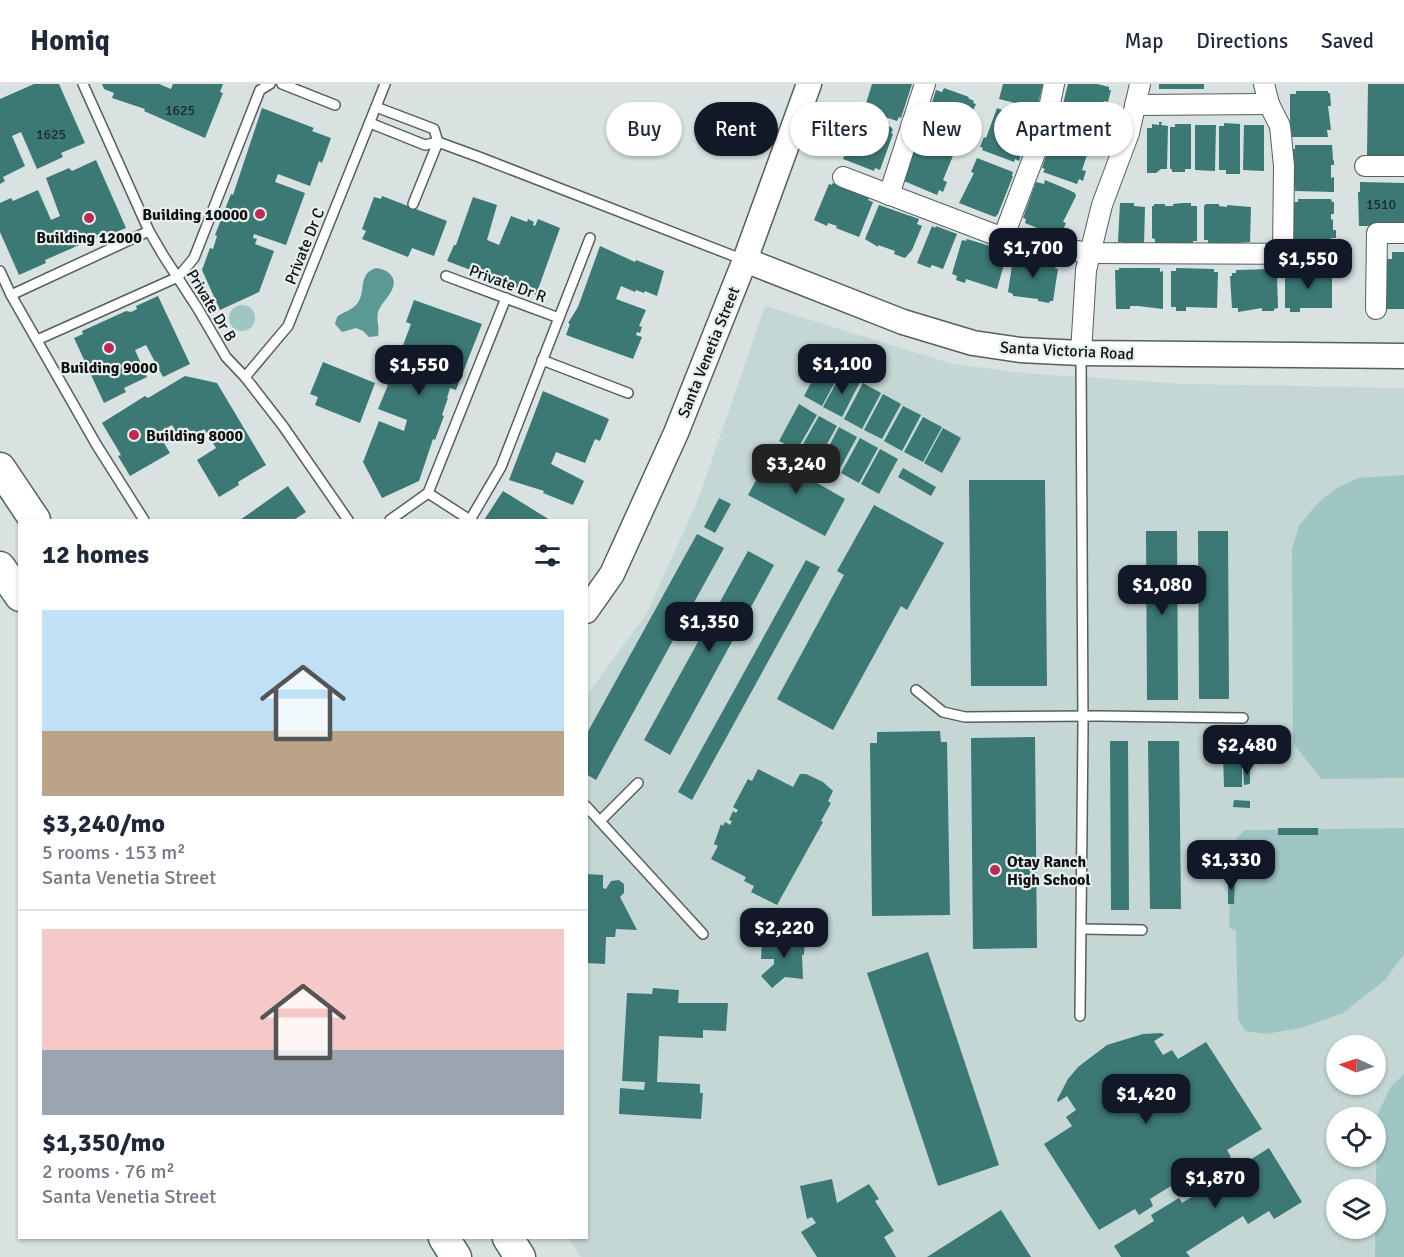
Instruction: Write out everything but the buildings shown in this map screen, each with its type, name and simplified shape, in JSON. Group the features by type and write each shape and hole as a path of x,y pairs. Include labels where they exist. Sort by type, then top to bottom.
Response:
{"main road":[{"path":"0,468 34,519"},
{"path":"0,567 18,593"},
{"path":"445,1239 456,1257"},
{"path":"509,1239 520,1257"}],"street":[{"name":"Santa Venetia Street","path":"588,608 612,574 676,432 745,260 808,84"},
{"path":"889,195 925,84"},
{"path":"1003,238 1045,127 1054,84"},
{"path":"1081,354 1086,270 1102,205 1129,133 1140,84"},
{"path":"1264,84 1269,104 1280,126 1284,166 1283,254"},
{"path":"1135,105 1269,104"},
{"path":"1365,166 1404,166"},
{"path":"843,177 1003,238 1044,248 1090,253 1330,254"},
{"path":"1376,309 1377,233 1404,233"},
{"name":"Santa Victoria Road","path":"745,260 903,322 973,343 1020,350 1081,354 1404,356"}],"lane":[{"name":"Private Dr B","path":"83,84 149,231 226,357 245,376 283,426 347,519"},
{"path":"37,340 178,277 194,258 260,90 270,84"},
{"path":"282,84 335,105"},
{"name":"Private Dr C","path":"245,376 288,326 385,84"},
{"path":"373,115 425,145 438,142 745,260"},
{"path":"373,115 434,129 438,142 413,204"},
{"path":"11,295 149,231"},
{"path":"471,519 501,466 590,238"},
{"path":"0,271 11,295 96,444 143,519"},
{"name":"Private Dr R","path":"446,276 559,318"},
{"path":"391,519 428,493 506,298"},
{"path":"1080,1016 1083,716 1081,354"},
{"path":"542,360 628,393"},
{"path":"428,493 468,519"},
{"path":"916,690 943,712 964,717 1243,718"},
{"path":"600,821 638,783"},
{"path":"588,808 703,934"},
{"path":"1081,929 1142,930"}],"shaded area":[{"path":"376,268 388,273 394,284 378,312 378,336 369,337 356,328 342,332 335,324 337,317 357,304 362,294 366,274"},
{"path":"242,305 251,309 255,318 251,327 242,331 233,327 229,318 233,309"},
{"name":"Otay Ranch High School","path":"765,306 953,364 1023,373 1185,384 1404,388 1404,1257 581,1257 570,1239 588,1239 588,694 647,613 698,500"},
{"path":"1404,475 1404,778 1321,779 1293,743 1292,549 1299,526 1316,505 1335,489 1358,478"},
{"path":"1404,828 1404,954 1385,980 1343,1013 1301,1028 1266,1034 1245,1031 1238,1019 1236,931 1229,927 1232,844 1244,830"},
{"path":"1404,1074 1404,1257 1375,1257 1375,1239 1386,1239 1386,1179 1376,1179 1376,1167 1386,1167 1386,1107 1381,1107 1390,1088"}],"place":[{"name":"Building 10000","path":"260,214"},
{"name":"Building 12000","path":"89,218"},
{"name":"Building 9000","path":"109,348"},
{"name":"Building 8000","path":"134,435"},
{"name":"Otay Ranch High School","path":"995,870"}]}
